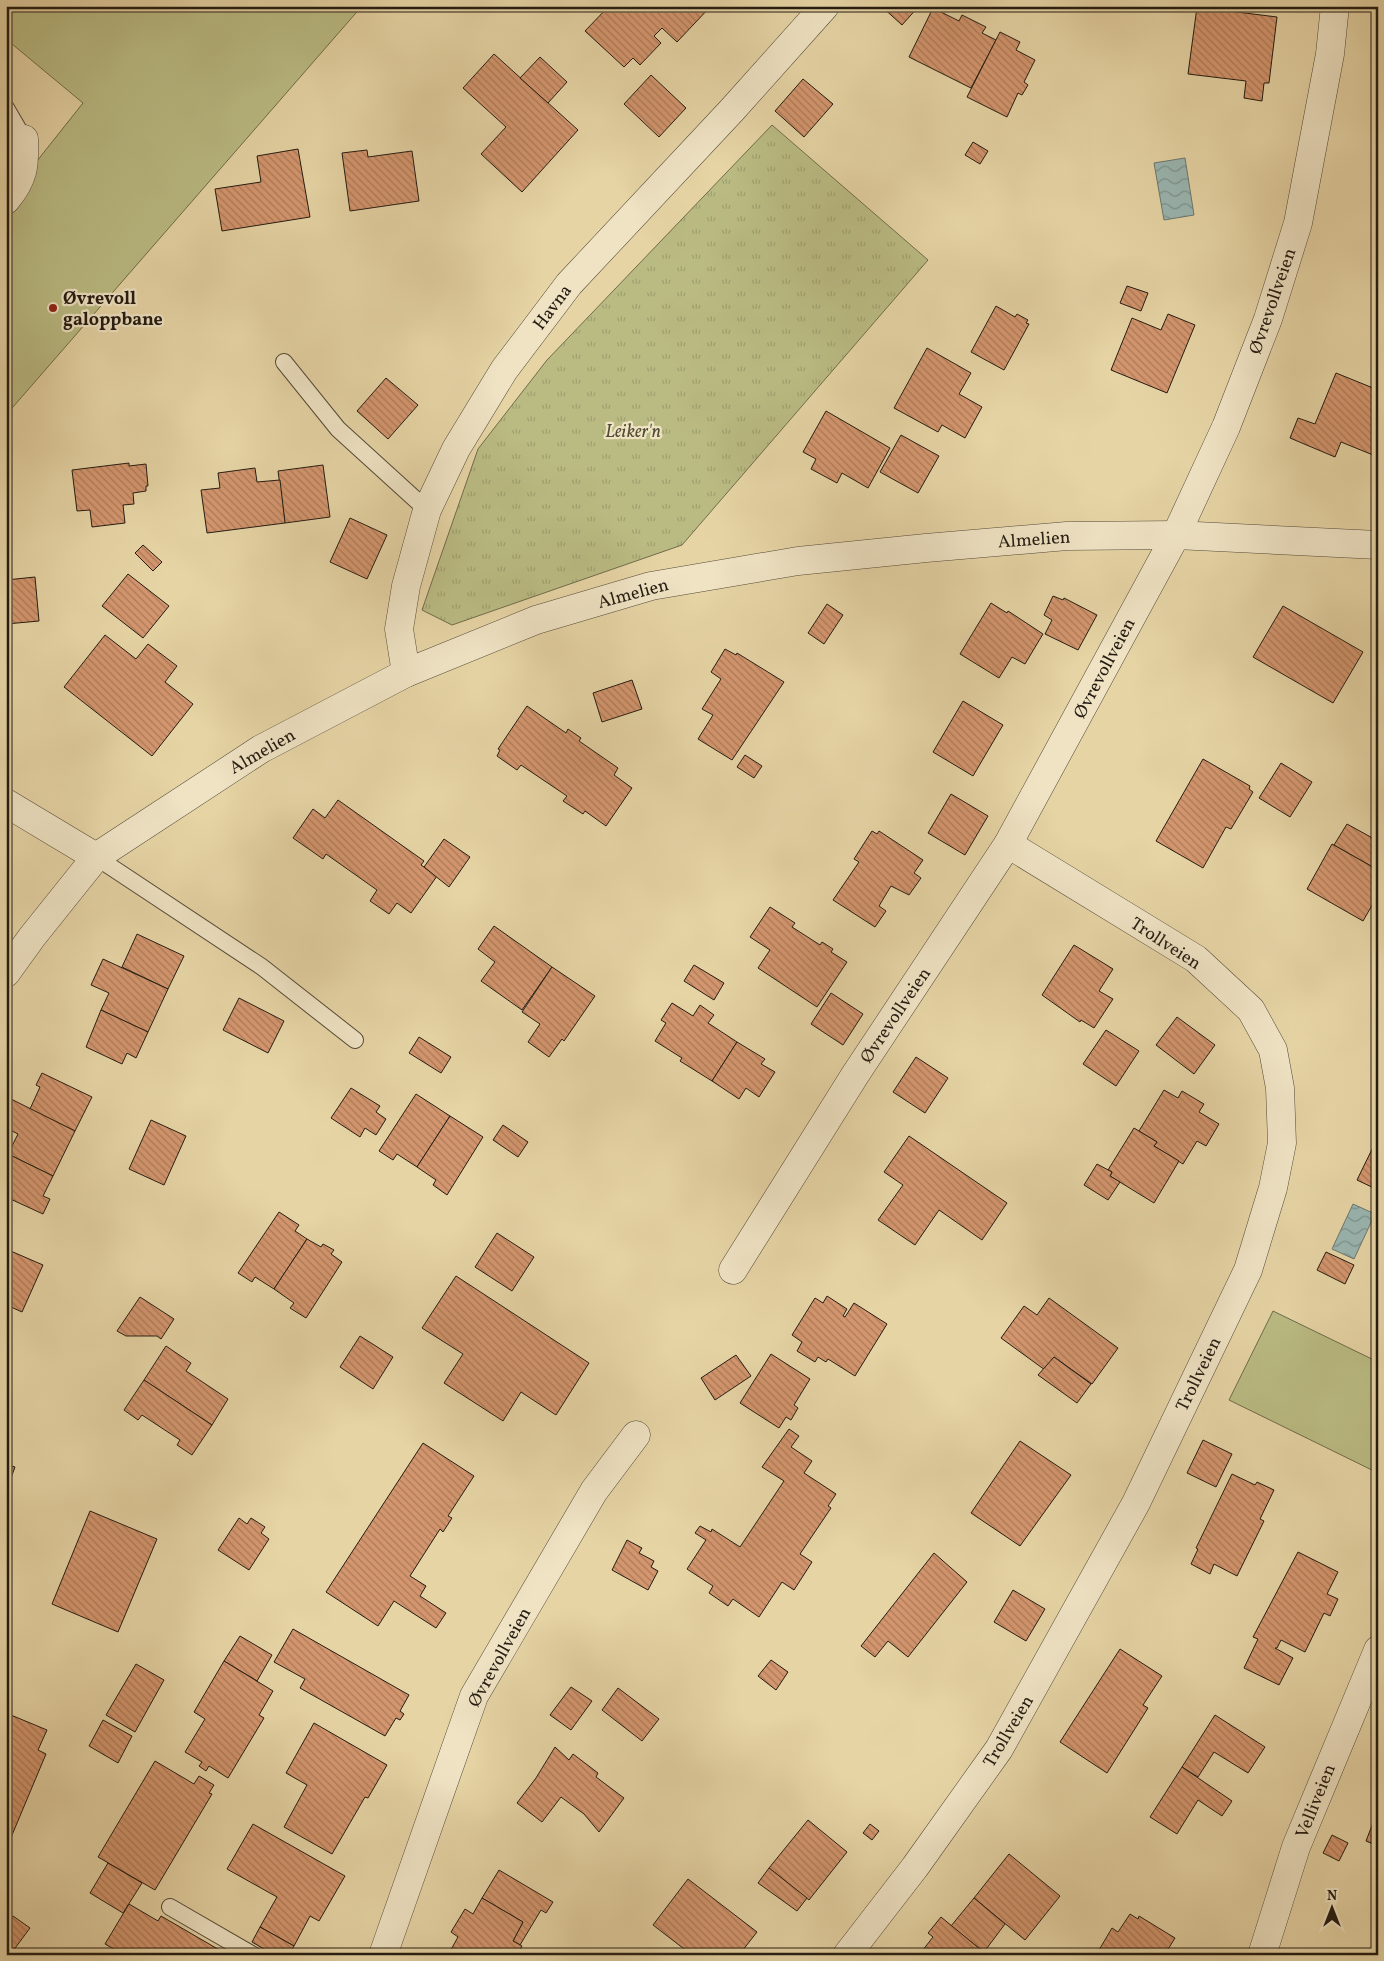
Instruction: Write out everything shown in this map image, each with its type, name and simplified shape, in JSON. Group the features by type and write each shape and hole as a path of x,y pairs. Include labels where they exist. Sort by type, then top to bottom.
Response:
{"street":[{"name":"Havna","path":"406,673 399,630 406,586 427,510 456,449 504,370 569,284 732,110 825,6"},
{"name":"Øvrevollveien","path":"733,1270 855,1075 1008,844 1176,535 1226,427 1268,319 1298,224 1330,54 1335,6"},
{"path":"6,200 19,184 25,159 24,139"},
{"name":"Almelien","path":"6,973 32,937 96,857 261,749 406,673 536,620 651,586 798,561 926,548 1067,536 1176,535 1378,546"},
{"path":"6,803 96,857"},
{"name":"Trollveien","path":"847,1955 915,1867 1000,1749 1136,1503 1248,1270 1274,1188 1282,1143 1280,1088 1272,1050 1251,1010 1196,959 1008,844"},
{"name":"Øvrevollveien","path":"383,1955 474,1696 594,1491 636,1435"},
{"name":"Velliveien","path":"1262,1955 1296,1847 1378,1650"}],"lane":[{"path":"6,108 24,139"},
{"path":"284,362 338,429 427,510"},
{"path":"96,857 262,967 355,1040"},
{"path":"170,1907 253,1955"}],"green space":[{"name":"Øvrevoll galoppbane","path":"6,6 362,6 6,415 6,200 83,103 6,39"},
{"name":"Leiker'n","path":"772,125 928,260 682,545 452,625 422,610 478,449 547,360"},
{"path":"1273,1311 1378,1362 1378,1473 1229,1400"}],"water":[{"path":"1185,158 1194,215 1164,220 1154,163"},
{"path":"1353,1204 1375,1214 1354,1259 1332,1249"}],"building":[{"path":"609,6 711,6 677,42 662,28 654,36 661,43 640,65 633,58 624,67 585,31"},
{"path":"881,6 919,6 902,25"},
{"path":"1197,7 1277,17 1269,83 1264,83 1262,101 1244,98 1246,81 1188,74"},
{"path":"933,8 959,21 962,15 986,27 982,33 996,40 971,88 909,57"},
{"path":"1000,32 1020,42 1016,50 1035,60 1024,82 1028,85 1022,95 1018,93 1007,117 967,97"},
{"path":"494,54 578,130 522,192 481,154 506,127 463,88"},
{"path":"540,57 567,82 548,103 520,78"},
{"path":"651,75 686,108 659,137 624,104"},
{"path":"803,79 833,104 804,137 775,111"},
{"path":"973,142 988,151 980,164 965,155"},
{"path":"298,149 310,217 222,231 215,189 261,182 257,156"},
{"path":"367,150 368,157 412,151 419,201 350,211 342,153"},
{"path":"1127,286 1148,293 1141,311 1120,303"},
{"path":"996,306 1015,317 1017,314 1028,320 1026,323 1029,324 1004,370 971,352"},
{"path":"1168,314 1195,325 1167,393 1111,370 1132,318 1161,330"},
{"path":"927,348 971,373 959,394 982,407 965,438 942,425 938,432 894,408"},
{"path":"1336,373 1378,390 1378,457 1341,442 1335,457 1290,438 1298,418 1315,424"},
{"path":"386,378 418,405 388,439 357,411"},
{"path":"826,411 890,448 868,488 842,473 837,483 811,469 816,459 803,452"},
{"path":"901,435 939,456 918,493 880,472"},
{"path":"129,463 129,466 146,464 148,486 146,486 146,491 133,493 134,504 123,505 125,523 92,527 90,510 77,511 72,470"},
{"path":"323,465 330,517 285,523 278,471"},
{"path":"255,468 257,482 280,480 285,523 207,533 201,490 220,488 218,473"},
{"path":"350,518 387,535 367,579 330,562"},
{"path":"143,545 162,562 153,571 135,553"},
{"path":"128,574 169,606 143,638 102,606"},
{"path":"35,577 39,621 6,624 6,580"},
{"path":"1053,596 1063,600 1064,598 1097,615 1078,650 1045,634 1052,620 1044,615"},
{"path":"991,603 1007,613 1008,611 1043,634 1025,664 1012,657 999,678 960,654"},
{"path":"827,604 843,615 824,644 808,633"},
{"path":"1283,606 1363,652 1333,703 1253,657"},
{"path":"105,635 136,659 148,644 177,666 165,682 193,704 152,756 64,687"},
{"path":"725,649 736,655 737,653 784,682 732,760 698,739 713,715 702,709 721,679 711,672"},
{"path":"632,680 642,709 602,722 593,693"},
{"path":"963,701 1003,725 973,776 933,752"},
{"path":"527,706 566,733 568,729 581,738 579,741 618,768 614,775 632,788 606,826 585,811 583,814 563,801 567,796 521,765 517,770 497,756 500,750 498,749"},
{"path":"745,755 762,766 754,778 737,767"},
{"path":"1203,759 1250,786 1249,789 1253,792 1231,829 1226,827 1203,868 1156,841"},
{"path":"1281,763 1312,782 1290,817 1259,798"},
{"path":"951,794 988,816 965,855 928,833"},
{"path":"338,800 424,861 421,865 437,876 411,913 397,903 389,914 370,901 377,890 326,854 323,859 293,838 313,809 325,818"},
{"path":"1347,824 1378,841 1378,865 1376,869 1334,845"},
{"path":"872,831 877,834 879,831 923,860 914,873 921,878 909,895 891,886 879,906 886,911 875,927 833,900 859,862 854,859"},
{"path":"444,839 470,857 449,887 424,867"},
{"path":"1332,844 1378,870 1378,895 1363,921 1307,889"},
{"path":"770,907 795,923 792,927 820,945 822,942 833,949 831,952 847,962 817,1007 758,968 770,950 750,937"},
{"path":"494,926 552,967 522,1010 481,981 495,962 478,949"},
{"path":"137,934 184,956 168,989 122,967"},
{"path":"1074,945 1113,969 1099,991 1113,999 1094,1028 1081,1020 1080,1022 1042,995"},
{"path":"103,959 168,989 148,1032 101,1010 109,993 91,985"},
{"path":"694,965 724,983 714,1000 684,981"},
{"path":"552,967 595,996 564,1041 562,1039 549,1057 528,1042 540,1024 522,1012"},
{"path":"831,993 863,1014 843,1045 811,1024"},
{"path":"239,998 284,1021 268,1053 223,1030"},
{"path":"672,1003 693,1016 700,1005 714,1015 708,1023 737,1042 712,1081 680,1061 682,1058 655,1041 666,1023 661,1020"},
{"path":"101,1010 148,1032 136,1058 127,1053 122,1064 86,1047"},
{"path":"1177,1017 1215,1045 1194,1074 1156,1045"},
{"path":"1106,1030 1139,1051 1116,1086 1083,1064"},
{"path":"419,1037 451,1057 441,1073 409,1053"},
{"path":"737,1042 765,1059 761,1064 775,1072 759,1097 746,1088 739,1099 712,1081"},
{"path":"916,1057 948,1078 925,1113 893,1092"},
{"path":"42,1073 92,1097 75,1131 30,1109 40,1087 36,1085"},
{"path":"351,1088 380,1106 376,1112 386,1119 376,1135 365,1128 360,1137 331,1118"},
{"path":"1164,1090 1178,1098 1182,1091 1204,1104 1199,1112 1219,1124 1206,1146 1197,1141 1183,1164 1154,1146 1157,1142 1139,1131"},
{"path":"416,1094 450,1116 417,1167 397,1154 393,1160 379,1151"},
{"path":"11,1099 75,1131 53,1176 8,1154 18,1134 6,1128 6,1110"},
{"path":"450,1116 483,1137 447,1195 433,1185 436,1180 417,1167"},
{"path":"151,1120 186,1136 164,1185 129,1169"},
{"path":"503,1125 528,1142 518,1157 493,1140"},
{"path":"1134,1128 1157,1142 1154,1146 1179,1161 1154,1203 1110,1176 1112,1172 1108,1170"},
{"path":"909,1136 1007,1203 982,1240 939,1210 915,1245 878,1220 903,1185 884,1172"},
{"path":"1378,1137 1378,1190 1357,1180"},
{"path":"8,1154 53,1176 43,1196 50,1199 43,1214 6,1197"},
{"path":"1097,1164 1112,1172 1110,1176 1120,1182 1108,1200 1084,1185"},
{"path":"279,1212 299,1225 295,1231 307,1239 274,1289 255,1277 252,1282 238,1273"},
{"path":"497,1233 534,1257 512,1291 475,1267"},
{"path":"307,1239 321,1247 323,1244 334,1250 331,1254 342,1262 306,1318 290,1308 294,1303 274,1289"},
{"path":"6,1249 43,1265 22,1312 11,1307 6,1319"},
{"path":"1326,1252 1354,1265 1345,1284 1317,1270"},
{"path":"456,1276 589,1363 556,1415 521,1392 503,1421 444,1383 463,1354 422,1328"},
{"path":"827,1296 847,1309 843,1316 845,1317 854,1303 887,1324 855,1376 828,1359 826,1362 818,1357 815,1362 797,1351 802,1342 792,1335 815,1298 823,1303"},
{"path":"140,1297 174,1319 161,1339 157,1336 126,1336 117,1331"},
{"path":"1049,1298 1118,1348 1092,1384 1054,1357 1045,1370 1001,1338 1024,1306 1037,1315"},
{"path":"360,1336 393,1357 373,1389 340,1367"},
{"path":"166,1346 191,1363 186,1371 228,1399 212,1425 144,1380"},
{"path":"771,1354 810,1379 794,1405 798,1408 791,1420 786,1417 779,1428 740,1403"},
{"path":"736,1355 751,1376 715,1400 701,1378"},
{"path":"1054,1357 1091,1384 1077,1403 1038,1375"},
{"path":"144,1380 212,1425 192,1455 177,1445 180,1440 142,1415 138,1420 124,1410"},
{"path":"789,1429 799,1436 791,1447 812,1461 804,1473 836,1494 828,1506 831,1508 800,1554 812,1562 794,1590 782,1582 759,1617 733,1599 728,1606 709,1593 713,1586 687,1569 706,1540 695,1533 700,1526 711,1532 712,1529 740,1547 784,1481 762,1467"},
{"path":"1203,1440 1232,1454 1216,1487 1187,1473"},
{"path":"1020,1441 1071,1475 1020,1546 971,1513"},
{"path":"423,1443 474,1476 448,1516 452,1518 443,1532 440,1529 410,1576 426,1586 420,1596 446,1613 436,1628 394,1601 378,1626 326,1592"},
{"path":"6,1464 15,1467 7,1489 6,1488"},
{"path":"1232,1474 1255,1485 1257,1482 1274,1490 1260,1519 1264,1521 1237,1576 1214,1564 1210,1574 1191,1564 1198,1549 1196,1548"},
{"path":"90,1511 157,1539 118,1632 52,1604"},
{"path":"239,1518 247,1524 251,1518 265,1527 261,1533 269,1539 249,1570 218,1550"},
{"path":"627,1540 642,1548 639,1553 654,1561 651,1567 658,1571 648,1590 612,1570"},
{"path":"1298,1552 1338,1572 1327,1594 1338,1599 1330,1616 1324,1613 1305,1652 1281,1640 1277,1648 1275,1648 1293,1658 1279,1685 1244,1668 1258,1639 1253,1637"},
{"path":"934,1553 967,1582 908,1657 888,1641 875,1657 861,1646"},
{"path":"1013,1590 1045,1609 1026,1641 994,1622"},
{"path":"293,1629 409,1695 400,1711 404,1714 400,1720 396,1718 385,1736 300,1688 305,1679 274,1662"},
{"path":"240,1636 272,1655 257,1681 224,1661"},
{"path":"1120,1649 1162,1676 1143,1705 1148,1708 1107,1773 1060,1742"},
{"path":"771,1660 788,1672 776,1690 758,1676"},
{"path":"224,1661 273,1691 259,1715 264,1718 228,1778 209,1766 206,1771 199,1766 202,1762 185,1752 205,1719 194,1712"},
{"path":"136,1664 164,1680 135,1732 106,1715"},
{"path":"571,1687 592,1701 571,1730 550,1715"},
{"path":"618,1688 659,1719 642,1741 602,1710"},
{"path":"6,1713 47,1730 38,1750 46,1754 7,1847"},
{"path":"1215,1715 1265,1747 1248,1773 1214,1752 1198,1777 1182,1767"},
{"path":"103,1720 132,1736 118,1763 89,1746"},
{"path":"314,1723 387,1765 368,1798 365,1797 332,1854 284,1827 307,1785 286,1773"},
{"path":"555,1747 569,1760 573,1754 598,1773 596,1777 624,1798 599,1832 584,1814 561,1797 542,1822 517,1803 536,1778"},
{"path":"155,1761 194,1784 199,1776 214,1785 209,1793 212,1794 155,1890 98,1857"},
{"path":"1182,1767 1232,1801 1222,1816 1198,1800 1177,1834 1150,1817"},
{"path":"1378,1810 1378,1846 1366,1841"},
{"path":"808,1820 847,1852 809,1900 769,1868"},
{"path":"253,1824 345,1876 319,1921 310,1916 294,1946 260,1927 277,1897 227,1869"},
{"path":"870,1824 879,1831 872,1840 863,1833"},
{"path":"1332,1835 1348,1843 1339,1861 1323,1853"},
{"path":"1009,1854 1060,1896 1025,1940 974,1898"},
{"path":"108,1863 142,1883 123,1913 90,1893"},
{"path":"769,1868 807,1898 797,1911 758,1883"},
{"path":"499,1870 553,1902 546,1913 541,1910 520,1945 513,1941 523,1922 482,1898"},
{"path":"688,1879 757,1932 739,1955 692,1955 653,1925"},
{"path":"482,1898 523,1922 513,1941 522,1946 517,1955 448,1955 458,1937 451,1932 465,1909 473,1914"},
{"path":"974,1898 1005,1924 984,1952 951,1926"},
{"path":"129,1904 158,1921 161,1916 228,1955 124,1955 105,1944"},
{"path":"1130,1914 1138,1919 1139,1916 1175,1938 1167,1951 1173,1955 1096,1955 1112,1928 1118,1932"},
{"path":"13,1916 30,1928 10,1955 6,1952 6,1926"},
{"path":"941,1917 986,1954 919,1955 933,1937 928,1933"},
{"path":"260,1927 294,1946 289,1955 274,1955 252,1942"}],"place":[{"name":"Øvrevoll galoppbane","path":"53,308"}]}
